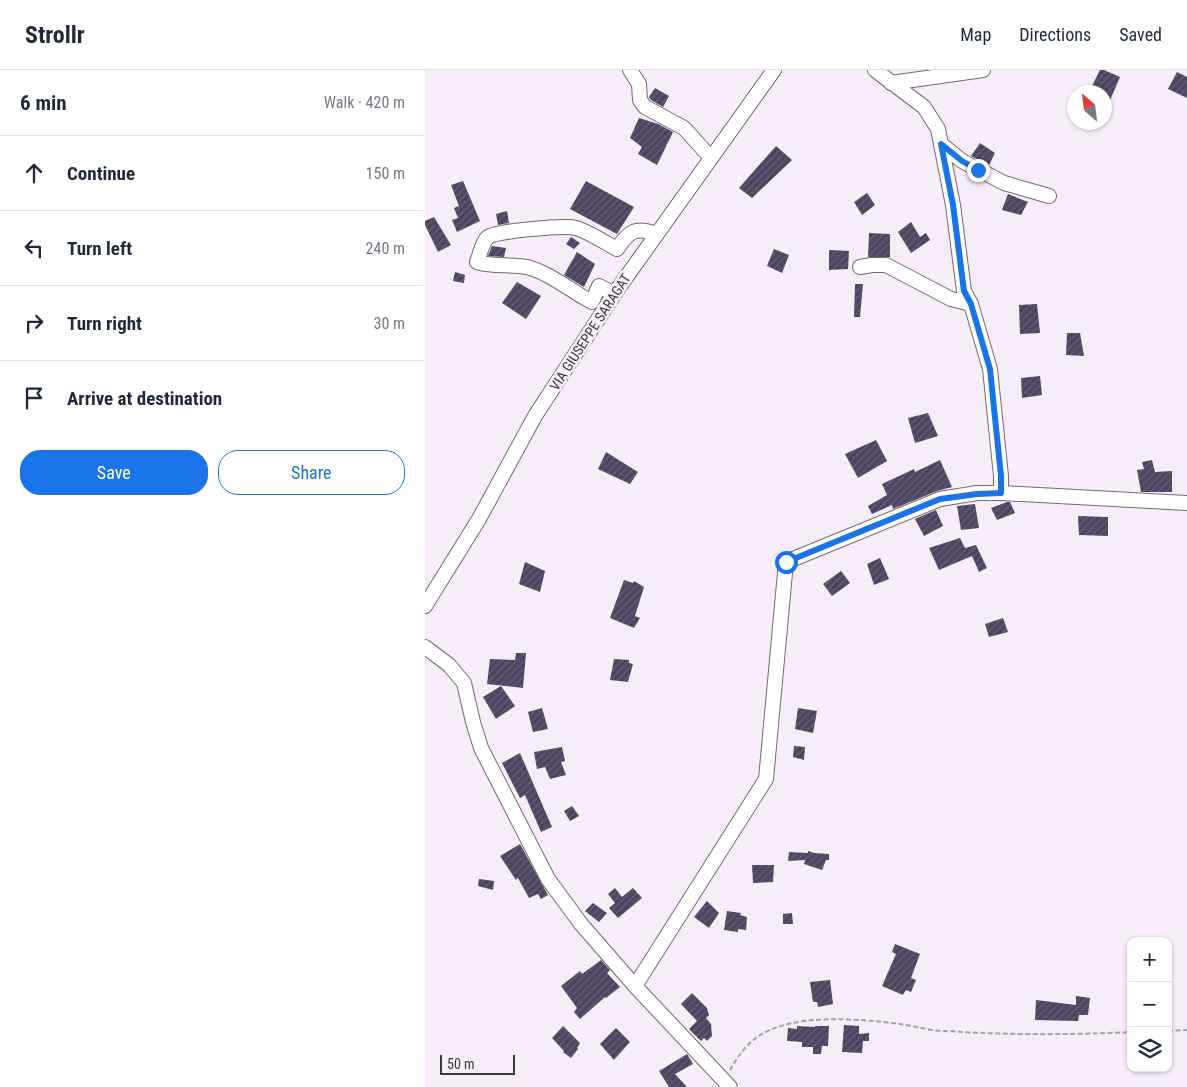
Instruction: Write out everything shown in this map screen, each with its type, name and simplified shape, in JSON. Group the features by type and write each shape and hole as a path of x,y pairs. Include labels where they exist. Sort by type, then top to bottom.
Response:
{"street":[{"path":"630,70 639,84 640,100 645,107 684,128 711,158"},
{"name":"VIA GIUSEPPE SARAGAT","path":"425,606 479,519 535,416 614,294 774,70"},
{"path":"875,70 924,107 938,129 953,205 964,291 971,304 990,369 1001,466 1001,493"},
{"path":"891,83 904,70"},
{"path":"891,83 983,70"},
{"path":"941,144 962,161 1004,183 1049,196"},
{"path":"614,294 599,286 591,302 542,272 527,267 489,266 477,262 485,240 490,236 534,229 576,228 617,249 626,236 635,231 643,229 657,234"},
{"path":"860,267 886,265 951,299 971,304"},
{"path":"635,986 766,780 786,562 940,499 1001,493 1187,503"},
{"path":"425,647 449,664 464,683 481,748 548,879 581,924 635,986 727,1084"}],"path":[{"path":"727,1084 736,1060 757,1037 770,1030 810,1020 848,1020 901,1024 942,1031 1063,1035 1127,1032"},
{"path":"1172,1030 1187,1030"}],"building":[{"path":"1100,70 1120,77 1112,96 1112,85 1092,85"},
{"path":"1177,72 1187,77 1187,98 1168,89"},
{"path":"655,88 669,96 663,107 649,97"},
{"path":"639,118 658,124 673,132 657,165 638,154 642,147 630,138"},
{"path":"980,143 995,153 989,165 971,156"},
{"path":"776,146 792,160 752,198 739,188"},
{"path":"463,181 480,221 457,232 452,220 458,218 454,208 459,206 451,185"},
{"path":"586,181 634,207 617,234 570,209"},
{"path":"867,193 875,205 862,215 854,202"},
{"path":"1008,194 1028,202 1021,215 1002,210"},
{"path":"507,211 509,223 498,225 496,214"},
{"path":"434,217 451,245 438,252 425,225 425,221"},
{"path":"911,222 920,237 926,233 930,240 911,253 898,232"},
{"path":"869,233 890,234 890,257 868,257"},
{"path":"571,237 580,243 574,249 566,244"},
{"path":"492,246 506,248 504,257 488,256"},
{"path":"774,249 789,255 782,273 767,266"},
{"path":"829,250 849,251 848,269 829,270"},
{"path":"577,252 595,264 584,287 564,275"},
{"path":"455,272 465,275 464,283 453,281"},
{"path":"517,282 541,296 526,319 502,303"},
{"path":"855,284 863,284 860,317 854,317"},
{"path":"1037,304 1040,333 1020,334 1019,305"},
{"path":"1067,333 1080,333 1084,356 1066,355"},
{"path":"1040,376 1042,395 1022,398 1021,378"},
{"path":"928,413 938,436 915,443 908,418"},
{"path":"876,440 887,461 858,478 845,454"},
{"path":"606,452 638,472 630,484 598,469"},
{"path":"940,460 952,487 893,509 892,505 872,514 868,506 887,495 882,484 914,469 915,472"},
{"path":"1152,460 1155,472 1172,471 1172,492 1141,492 1137,470 1144,469 1142,462"},
{"path":"1010,502 1015,513 997,520 991,508"},
{"path":"975,504 979,528 961,530 957,506"},
{"path":"936,510 943,526 924,536 915,519"},
{"path":"1078,516 1108,517 1108,536 1079,535"},
{"path":"960,538 965,548 976,545 987,568 979,572 972,556 939,570 929,548"},
{"path":"880,558 889,579 874,585 867,564"},
{"path":"525,562 545,571 540,592 519,584"},
{"path":"841,571 850,583 832,596 823,584"},
{"path":"624,580 633,583 634,581 644,587 635,616 640,618 634,628 610,618"},
{"path":"1003,618 1008,632 989,637 985,624"},
{"path":"516,653 526,653 523,688 487,684 490,659 515,660"},
{"path":"614,659 629,660 629,663 633,664 628,682 610,680"},
{"path":"501,686 515,706 496,719 483,697"},
{"path":"542,708 548,729 533,732 528,712"},
{"path":"798,708 817,711 813,733 795,729"},
{"path":"794,746 805,747 804,760 793,757"},
{"path":"562,747 565,761 561,762 566,775 550,779 545,767 537,769 534,752"},
{"path":"520,753 552,827 541,832 525,795 520,798 502,763"},
{"path":"572,806 579,816 570,821 564,811"},
{"path":"520,844 548,895 541,899 538,894 529,898 518,878 516,880 500,856"},
{"path":"808,851 829,854 829,860 826,860 822,870 804,864 805,860 788,861 789,852 808,853"},
{"path":"752,865 774,865 773,882 753,883"},
{"path":"479,879 494,881 493,890 478,886"},
{"path":"615,888 622,897 633,888 642,898 618,918 609,908 615,903 608,894"},
{"path":"707,901 719,913 709,928 694,917"},
{"path":"593,903 607,913 599,922 585,911"},
{"path":"727,911 741,913 740,915 747,917 746,930 738,929 738,932 724,930"},
{"path":"792,913 793,924 783,924 783,914"},
{"path":"895,944 920,954 911,978 916,980 911,992 906,990 903,995 882,986 896,954 892,952"},
{"path":"601,960 610,970 607,973 620,987 605,997 580,1019 574,1012 577,1008 561,986 580,971 582,974"},
{"path":"830,980 833,1004 818,1007 817,1002 813,1002 810,982"},
{"path":"692,993 707,1008 709,1015 706,1018 711,1024 712,1036 707,1041 704,1038 701,1041 689,1029 697,1021 681,1004"},
{"path":"1076,996 1090,998 1088,1015 1079,1015 1078,1021 1035,1020 1036,1000 1076,1005"},
{"path":"844,1025 859,1026 859,1034 869,1033 869,1041 863,1041 862,1053 842,1052"},
{"path":"563,1026 580,1043 571,1058 563,1052 552,1038"},
{"path":"797,1026 829,1026 828,1046 822,1046 821,1054 813,1054 813,1047 802,1047 802,1042 787,1041 788,1028 797,1029"},
{"path":"616,1028 630,1042 614,1060 600,1044"},
{"path":"687,1054 693,1064 675,1074 687,1087 669,1087 659,1071"}],"route":[{"path":"786,562 940,499 1001,493 996,419 990,369 971,304 964,291 953,205 941,144 962,161 978,170"}]}
